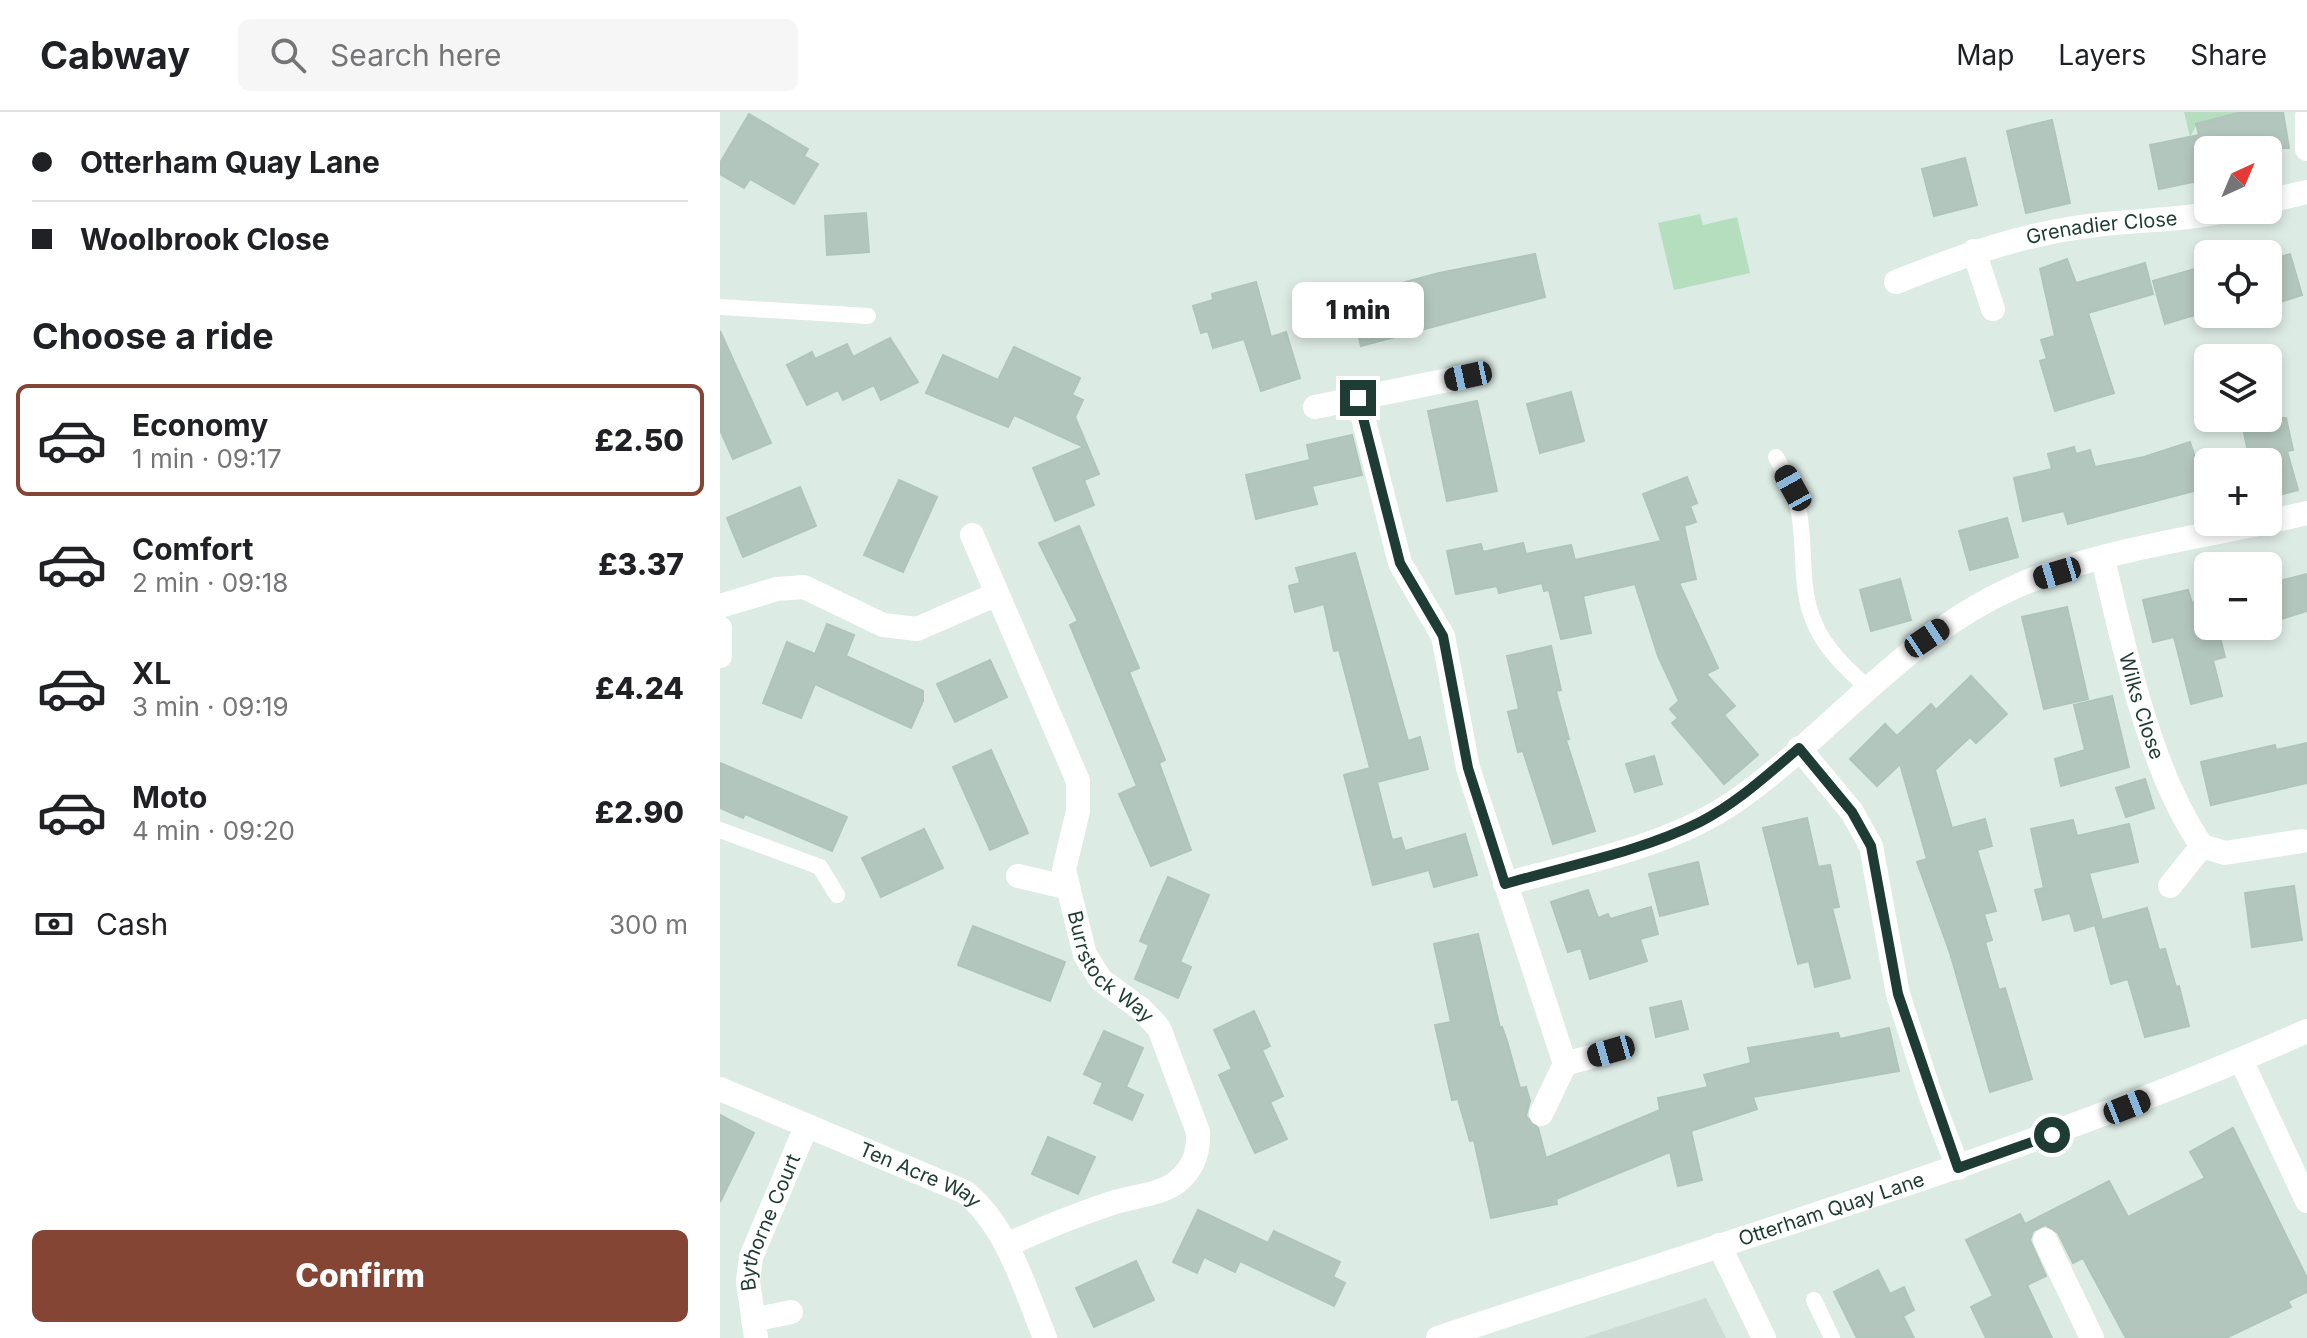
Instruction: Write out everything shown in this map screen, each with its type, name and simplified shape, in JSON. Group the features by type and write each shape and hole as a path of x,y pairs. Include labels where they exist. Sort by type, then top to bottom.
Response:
{"street":[{"path":"2307,116 2307,149"},
{"path":"2282,198 2307,192"},
{"name":"Grenadier Close","path":"1896,282 2006,241 2096,225 2194,216"},
{"path":"1974,251 1993,309"},
{"path":"1315,407 1468,376"},
{"path":"1358,398 1400,563 1443,636 1468,768 1565,1064 1541,1114"},
{"path":"2282,519 2307,513"},
{"name":"Burrstock Way","path":"972,535 1078,781 1078,811 1066,860 1065,887 1091,969 1114,992 1141,1009 1159,1028 1193,1112 1199,1148 1185,1174 1163,1190 1091,1210 1007,1245"},
{"path":"1505,884 1654,841 1699,822 1737,799 1927,638 1983,603 2034,580 2103,559 2206,536"},
{"name":"Wilks Close","path":"2103,559 2137,697 2184,817 2202,846"},
{"path":"720,606 777,589 804,587 883,625 917,629 997,594"},
{"path":"720,628 720,656"},
{"path":"1799,748 1852,812 1871,846 1898,994 1958,1168"},
{"path":"2170,886 2202,846 2212,852 2225,853 2302,841"},
{"name":"Burrstock Way","path":"1018,876 1065,887"},
{"name":"Otterham Quay Lane","path":"1438,1338 1958,1168 2241,1060 2307,1031"},
{"path":"1565,1064 1611,1051"},
{"path":"2241,1060 2307,1201"},
{"name":"Ten Acre Way","path":"720,1089 806,1127 956,1186 985,1211 1007,1245 1045,1338"},
{"name":"Bythorne Court","path":"791,1312 755,1329 748,1281 751,1257 806,1127"},
{"path":"2045,1240 2092,1338"},
{"path":"1719,1245 1764,1338"}],"lane":[{"path":"720,307 868,316"},
{"path":"1776,457 1793,488 1800,517 1804,579 1814,623 1846,668 1868,688"},
{"path":"720,830 820,867 837,895"},
{"path":"1814,1300 1832,1338"}],"shaded area":[{"path":"1706,1298 1726,1338 1583,1338"}],"green space":[{"path":"2184,112 2242,112 2246,136 2233,136 2230,117 2197,124 2190,137"},
{"path":"1700,214 1703,225 1737,217 1750,273 1674,290 1658,223"}],"building":[{"path":"2242,112 2283,112 2289,148 2282,148 2282,136 2194,136 2199,135 2196,124"},
{"path":"749,114 808,149 804,156 818,164 794,204 750,179 744,188 720,174 720,163"},
{"path":"2052,120 2070,203 2026,213 2007,131"},
{"path":"2194,136 2194,182 2159,189 2150,145"},
{"path":"1965,158 1977,205 1934,216 1922,169"},
{"path":"866,213 869,252 827,255 825,216"},
{"path":"1535,254 1545,297 1361,346 1350,303 1400,291 1398,284 1439,273"},
{"path":"2290,254 2302,295 2282,301 2282,257"},
{"path":"2067,259 2076,283 2145,263 2153,294 2088,313 2114,393 2055,411 2040,361 2047,359 2041,340 2055,336 2040,269"},
{"path":"2194,269 2194,315 2165,324 2153,281"},
{"path":"1256,282 1271,337 1286,332 1300,378 1261,391 1244,339 1213,348 1208,331 1201,333 1193,306 1213,300 1212,294"},
{"path":"720,331 771,443 733,459 720,430"},
{"path":"890,338 918,382 881,400 874,385 843,400 838,390 807,405 787,365 812,352 815,359 847,344 853,357"},
{"path":"1014,347 1080,378 1072,395 1083,400 1075,417 1099,474 1084,480 1094,505 1055,521 1033,468 1084,447 1014,415 1008,427 926,393 943,355 998,380"},
{"path":"1571,392 1584,441 1540,453 1527,404"},
{"path":"1477,401 1497,491 1447,501 1428,411"},
{"path":"2282,418 2286,418 2293,450 2287,451 2298,490 2282,494 2282,448 2247,448 2244,432 2282,432"},
{"path":"1352,435 1362,475 1312,486 1317,504 1256,519 1246,475 1310,460 1307,445"},
{"path":"2190,442 2194,454 2194,491 2068,524 2064,511 2023,521 2014,478 2052,469 2048,454 2074,447 2076,454 2090,450 2095,467 2144,457"},
{"path":"1687,477 1697,503 1690,506 1696,522 1684,526 1696,579 1679,583 1718,668 1706,674 1735,706 1724,715 1758,755 1724,784 1672,723 1678,718 1670,709 1679,701 1658,656 1635,584 1583,596 1591,633 1561,639 1549,590 1544,591 1542,583 1499,593 1497,586 1456,594 1447,551 1481,544 1483,552 1523,543 1526,554 1571,545 1575,560 1661,541 1643,494"},
{"path":"899,480 937,497 903,572 864,555"},
{"path":"800,487 816,526 743,557 727,518"},
{"path":"2007,518 2018,557 1970,570 1959,531"},
{"path":"1079,526 1139,668 1129,672 1165,760 1159,763 1191,850 1151,866 1119,794 1137,786 1070,625 1078,621 1039,543"},
{"path":"1355,553 1408,741 1420,737 1428,769 1377,782 1392,840 1401,838 1405,851 1465,834 1477,875 1434,887 1429,870 1373,885 1344,775 1370,768 1339,650 1334,651 1324,604 1295,612 1289,586 1300,583 1296,568"},
{"path":"2307,574 2307,611 2282,619 2282,580"},
{"path":"1900,579 1911,620 1871,631 1860,590"},
{"path":"2188,590 2194,602 2194,640 2221,640 2225,657 2213,660 2222,696 2191,704 2174,637 2153,642 2143,600"},
{"path":"2067,607 2088,699 2044,709 2022,617"},
{"path":"827,624 854,635 846,656 923,691 923,701 911,728 815,684 801,718 763,703 787,642 815,654"},
{"path":"1551,646 1561,690 1556,691 1569,739 1566,740 1595,831 1553,844 1523,751 1518,752 1508,712 1519,709 1507,656"},
{"path":"990,660 1007,697 955,722 937,684"},
{"path":"1971,676 2007,714 1976,743 1970,737 1935,770 1952,828 1985,819 1992,846 1977,850 1996,911 1984,914 1992,940 1985,942 1999,990 2005,988 2032,1079 1990,1092 1950,953 1917,862 1927,859 1900,764 1877,786 1850,759 1885,724 1897,736 1931,704 1936,710"},
{"path":"2112,696 2129,767 2061,786 2055,759 2085,750 2074,705"},
{"path":"2307,743 2307,783 2211,805 2201,762 2275,745 2276,750"},
{"path":"991,750 1028,833 990,850 953,767"},
{"path":"1654,756 1662,784 1635,792 1626,764"},
{"path":"720,763 847,817 832,851 745,814 743,818 720,808"},
{"path":"2145,779 2154,808 2126,817 2116,788"},
{"path":"1807,818 1818,867 1830,865 1839,907 1832,908 1850,978 1815,987 1809,961 1798,964 1763,828"},
{"path":"2073,820 2077,836 2129,824 2138,862 2089,873 2102,920 2147,908 2159,950 2165,949 2176,987 2179,986 2189,1026 2145,1037 2128,979 2111,984 2095,925 2075,931 2070,913 2043,920 2035,890 2044,888 2031,829"},
{"path":"924,829 943,868 881,897 862,858"},
{"path":"1698,862 1708,904 1660,916 1649,874"},
{"path":"1168,877 1209,895 1180,962 1191,967 1178,998 1135,979 1149,945 1140,941"},
{"path":"2294,886 2302,940 2252,947 2245,893"},
{"path":"1588,890 1598,918 1608,914 1610,919 1651,907 1658,934 1640,939 1647,961 1590,979 1581,948 1568,952 1551,902"},
{"path":"973,926 1065,962 1050,1001 958,965"},
{"path":"1478,934 1500,1028 1507,1041 1520,1088 1526,1087 1530,1101 1526,1116 1538,1128 1546,1158 1660,1110 1658,1098 1708,1087 1704,1075 1751,1063 1748,1048 1838,1033 1840,1039 1889,1028 1899,1071 1753,1097 1757,1109 1691,1131 1702,1180 1678,1186 1670,1152 1556,1199 1557,1204 1491,1218 1474,1140 1470,1141 1458,1099 1452,1100 1435,1025 1451,1022 1434,944"},
{"path":"1681,1001 1688,1029 1656,1037 1650,1008"},
{"path":"1254,1011 1270,1046 1262,1050 1283,1096 1270,1102 1287,1139 1255,1153 1219,1075 1232,1069 1214,1030"},
{"path":"1104,1031 1143,1048 1126,1087 1143,1095 1132,1120 1094,1103 1103,1083 1084,1074"},
{"path":"720,1115 754,1133 720,1202"},
{"path":"2233,1128 2307,1278 2307,1292 2288,1301 2291,1307 2226,1338 2126,1338 2083,1258 2073,1263 2058,1233 2045,1225 2033,1231 2030,1240 2046,1276 2027,1285 2052,1338 1986,1338 1971,1307 1993,1296 1966,1240 2020,1214 2025,1224 2109,1181 2128,1217 2205,1178 2190,1152"},
{"path":"1048,1137 1095,1157 1078,1194 1032,1174"},
{"path":"1198,1210 1268,1243 1274,1231 1340,1262 1333,1277 1345,1283 1334,1306 1240,1261 1235,1272 1204,1257 1197,1273 1173,1262"},
{"path":"1136,1261 1154,1300 1094,1327 1076,1288"},
{"path":"1878,1270 1890,1294 1904,1287 1914,1310 1903,1316 1914,1338 1857,1338 1834,1292"}],"route":[{"path":"1358,398 1400,563 1443,636 1457,696 1468,768 1505,884 1654,841 1699,822 1737,799 1799,748 1852,812 1871,846 1877,864 1882,919 1898,994 1958,1168 2052,1135"}]}
